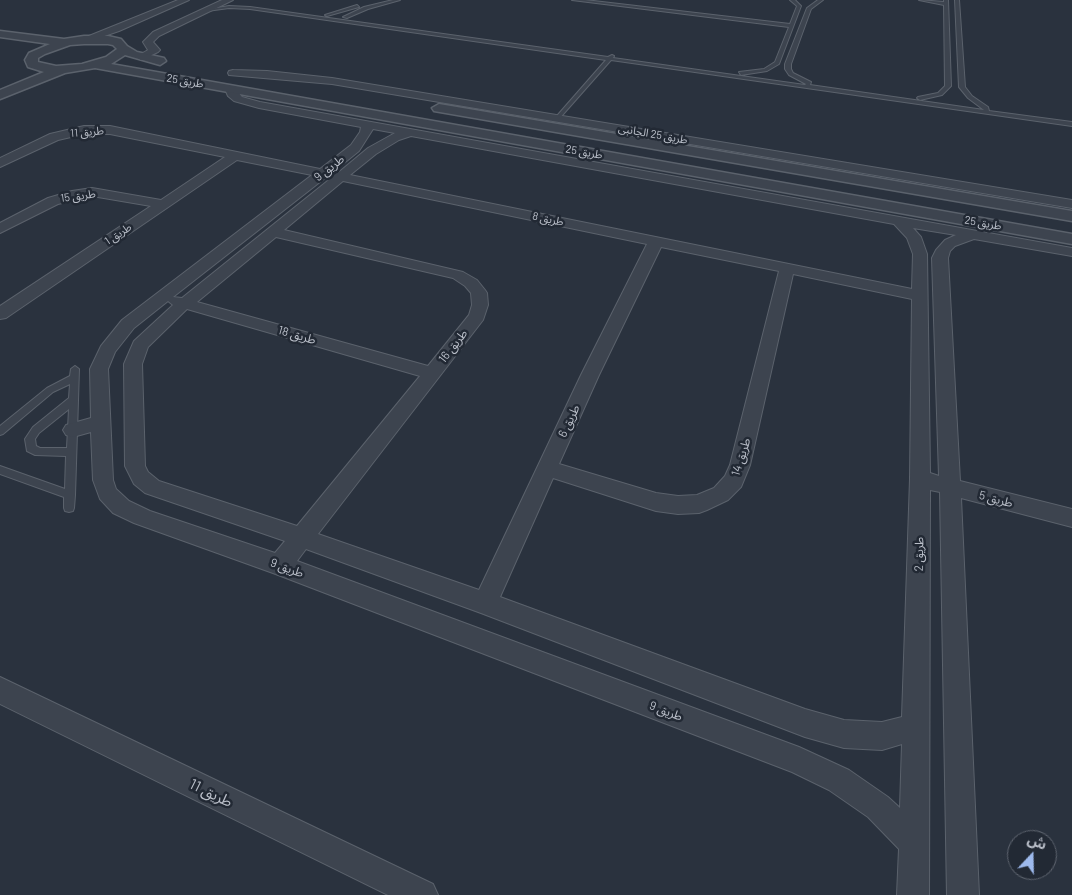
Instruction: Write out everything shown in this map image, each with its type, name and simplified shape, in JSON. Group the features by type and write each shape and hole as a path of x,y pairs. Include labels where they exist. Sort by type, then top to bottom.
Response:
{"street":[{"path":"84,40 107,33 185,0"},
{"path":"146,30 214,0"},
{"path":"142,57 155,50 149,46 148,42 156,34 229,0"},
{"path":"0,34 68,42"},
{"name":"طريق 25","path":"68,42 108,40 123,45 126,52 178,64"},
{"path":"19,72 41,51 68,42"},
{"path":"0,95 35,79 96,65 115,57 123,45"},
{"path":"20,52 45,69 68,70"},
{"name":"طريق 25","path":"96,65 802,190 1072,240"},
{"name":"طريق 25","path":"214,70 445,104 807,166 1072,216"},
{"path":"230,89 232,94 238,99 246,102 1072,252"},
{"name":"طريق 25 الجانبى","path":"445,104 558,118 807,166 1072,204"},
{"name":"طريق 9","path":"368,124 366,132 355,148 333,174 274,232 154,330 140,345 133,364 135,466 141,478 152,487 301,537 485,603 813,725 844,734 882,736 915,726"},
{"name":"طريق 11","path":"0,163 54,137 84,130 110,130 178,144"},
{"name":"طريق 9","path":"411,132 381,144 333,174 162,297 128,324 107,350 99,369 103,480 107,493 121,507 142,517 280,565 799,761 839,780 870,802 915,844"},
{"name":"طريق 8","path":"178,144 333,174 918,295"},
{"name":"طريق 1","path":"0,314 236,155"},
{"path":"802,190 807,166"},
{"name":"طريق 15","path":"0,230 53,200 72,195 92,192 162,204"},
{"name":"طريق 2","path":"898,220 907,228 918,246 920,479 913,895"},
{"name":"طريق 16","path":"274,232 458,275 471,284 479,293 480,305 477,316 280,565"},
{"path":"963,895 950,487 940,258 943,250 950,243 972,234"},
{"name":"طريق 6","path":"485,603 590,375 656,242"},
{"name":"طريق 14","path":"547,468 656,502 678,505 699,504 721,494 734,481 740,465 787,268"},
{"name":"طريق 18","path":"162,297 432,373"},
{"path":"72,430 100,423"},
{"name":"طريق 5","path":"920,479 1072,518"},
{"name":"طريق 11","path":"0,690 422,895"}],"lane":[{"path":"242,0 258,5 373,23"},
{"path":"327,15 379,0"},
{"path":"345,18 372,6 398,0"},
{"path":"574,0 793,23 804,22"},
{"path":"726,73 765,70 777,63 800,6 792,0"},
{"path":"808,85 788,69 809,8 821,0"},
{"path":"920,98 940,94 948,86 946,2 921,0"},
{"path":"957,0 962,87 970,97 987,110"},
{"path":"636,1 639,8"},
{"path":"372,6 363,12 364,17 373,23"},
{"path":"207,10 241,7 373,23 987,110 1072,120"},
{"path":"946,24 959,25"},
{"path":"785,44 795,45"},
{"path":"558,118 611,57"},
{"path":"741,73 808,85"},
{"path":"896,97 920,98 1072,124"},
{"path":"0,431 50,390 75,374 69,508"},
{"path":"72,452 39,452 31,448 30,439 36,430 74,399"},
{"path":"0,470 70,496"}]}
